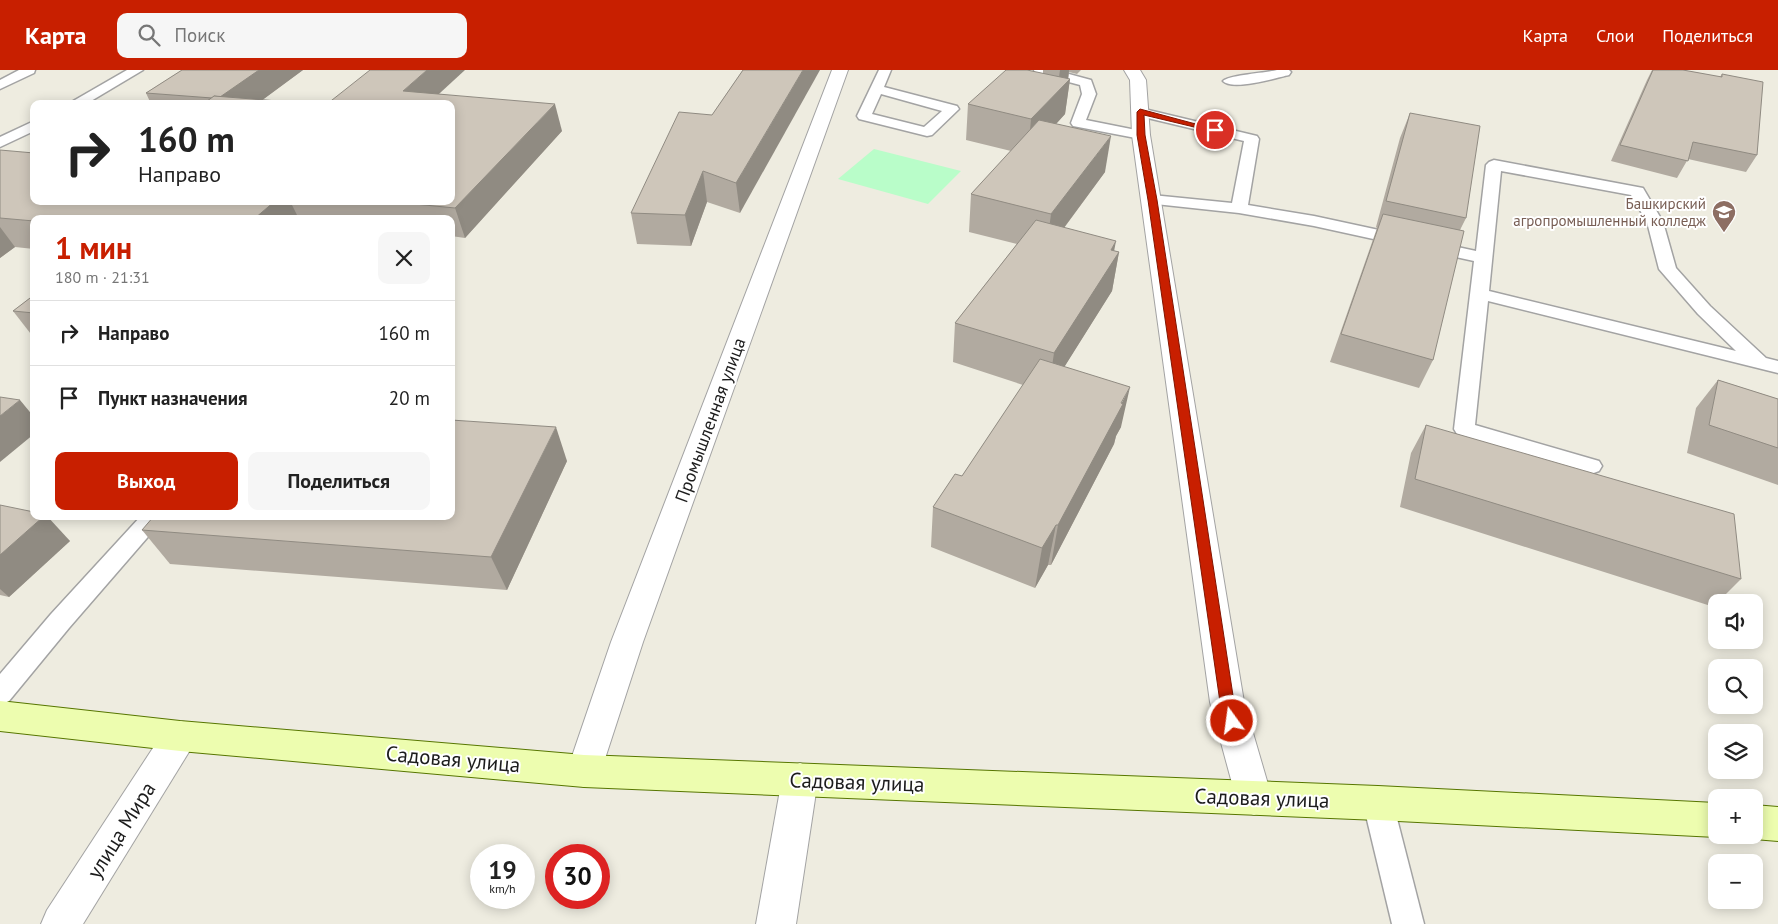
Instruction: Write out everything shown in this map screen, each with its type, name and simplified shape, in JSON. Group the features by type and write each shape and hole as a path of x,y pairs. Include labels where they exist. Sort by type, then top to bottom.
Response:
{"main road":[{"name":"Садовая улица","path":"0,716 180,736 584,771 1378,802 1708,820"},
{"path":"1763,823 1778,824"}],"street":[{"name":"Промышленная улица","path":"584,771 631,632 840,70"},
{"path":"1132,70 1138,80 1141,123 1152,200 1227,702 1254,798"},
{"name":"улица Мира","path":"61,924 180,736"},
{"path":"776,924 800,779"}],"lane":[{"path":"0,85 29,70"},
{"path":"82,100 137,70"},
{"path":"876,89 952,109 927,132 864,116 876,89 885,70"},
{"path":"1040,70 1086,82 1089,94 1078,123 1141,123 1252,139 1239,208"},
{"path":"1230,81 1263,78 1284,72 1283,70"},
{"path":"0,143 30,127"},
{"path":"1592,466 1464,429 1494,165 1637,191 1656,222 1668,269 1704,310 1759,362"},
{"path":"1152,200 1239,208 1314,221 1483,258"},
{"path":"1480,294 1778,367"},
{"path":"0,692 60,621 151,520"},
{"path":"1378,802 1408,924"}],"green space":[{"path":"874,149 961,171 928,204 838,179"}],"building":[{"path":"182,70 259,70 220,97 146,93"},
{"path":"370,70 427,70 403,91 555,104 455,208 425,205 455,205 455,100 332,100"},
{"path":"743,70 803,70 736,183 703,171 685,215 631,213 679,112 712,115"},
{"path":"1006,70 1027,70 1070,79 1031,119 968,104"},
{"path":"1653,70 1683,70 1722,77 1722,74 1763,82 1757,155 1693,142 1688,161 1620,145"},
{"path":"214,96 265,100 208,100"},
{"path":"1410,113 1480,126 1466,218 1386,201"},
{"path":"1039,120 1111,136 1051,214 971,194"},
{"path":"0,150 30,153 30,205 270,205 259,215 30,215 30,221 0,218"},
{"path":"1383,214 1464,231 1433,360 1341,334"},
{"path":"1036,220 1116,241 1111,250 1119,252 1054,353 955,323"},
{"path":"30,298 30,313 13,311"},
{"path":"1040,359 1130,387 1121,403 1123,404 1058,525 1056,525 1042,548 933,507 955,474 962,476"},
{"path":"1718,380 1778,399 1778,448 1709,425"},
{"path":"0,397 20,400 0,416"},
{"path":"455,420 556,427 491,557 142,530 151,520 455,520"},
{"path":"1426,425 1734,514 1741,579 1415,479"},
{"path":"0,505 30,511 30,520 39,520 0,555"}],"place":[{"name":"Башкирский агропромышленный колледж","path":"1724,233"}],"route":[{"path":"1215,130 1140,112 1141,135 1227,702 1232,721"}]}
